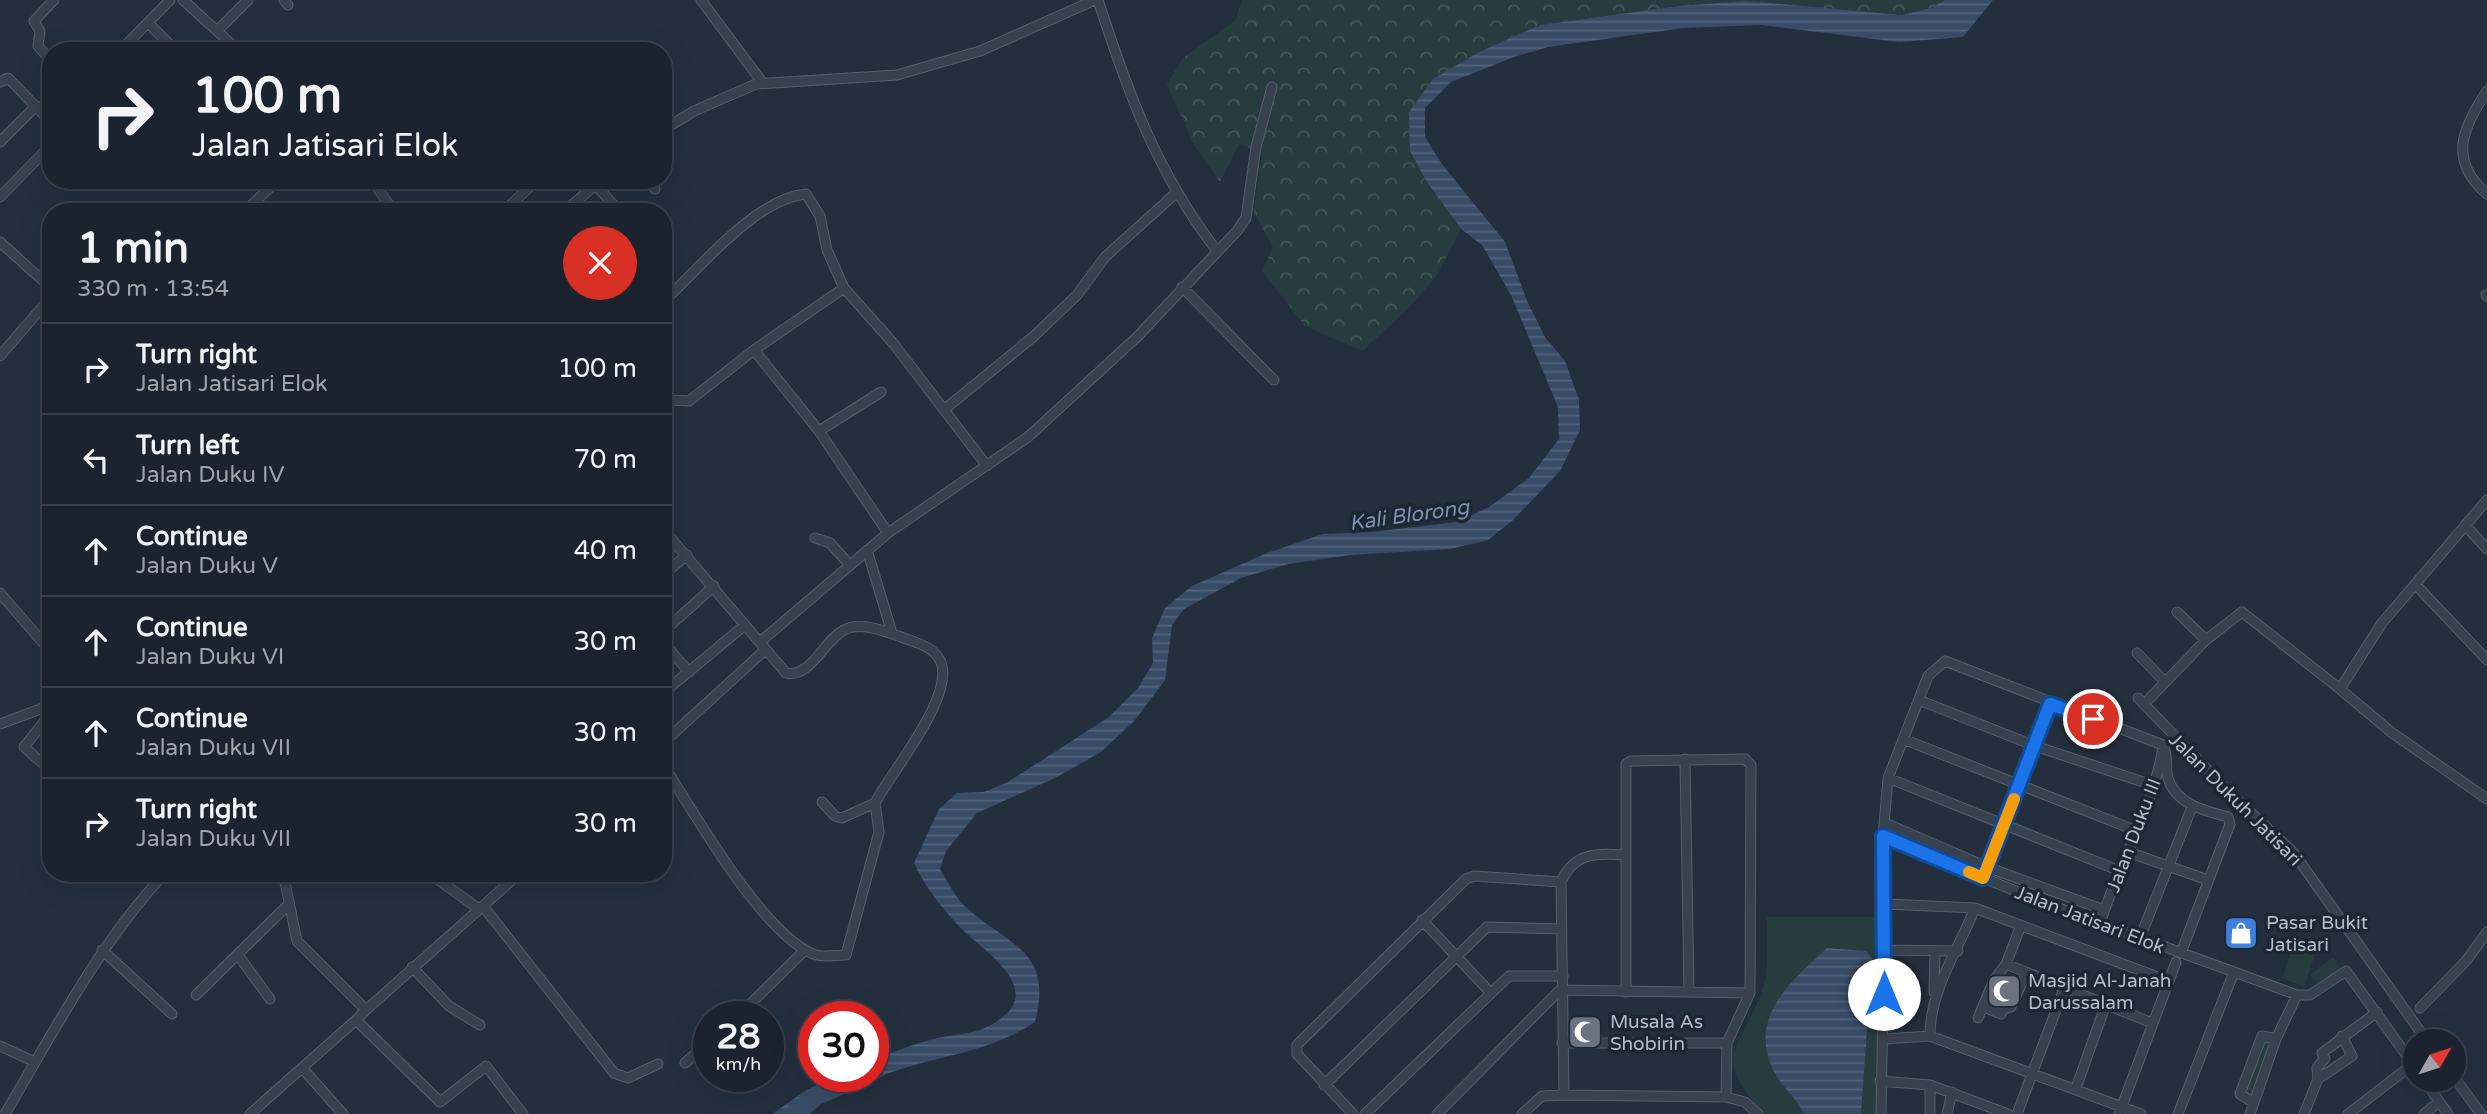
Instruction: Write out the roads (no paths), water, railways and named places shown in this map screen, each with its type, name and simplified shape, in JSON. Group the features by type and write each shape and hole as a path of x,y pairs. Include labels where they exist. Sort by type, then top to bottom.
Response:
{"street":[{"path":"42,51 38,46 40,31 34,21 54,0"},
{"path":"129,42 170,0"},
{"path":"183,0 229,42"},
{"path":"217,31 248,0"},
{"path":"701,0 762,82"},
{"path":"672,124 694,111 762,82 897,75 980,51 1097,0 1150,144 1176,193 1217,251"},
{"path":"148,23 167,42"},
{"path":"0,82 8,78 42,113"},
{"path":"672,734 849,564 888,533 1028,437 1137,337 1217,251 1246,218 1256,148 1272,87"},
{"path":"2487,91 2464,135 2461,150 2472,179 2487,194"},
{"path":"0,142 36,106"},
{"path":"0,197 42,154"},
{"path":"254,203 268,189"},
{"path":"513,203 527,189"},
{"path":"577,203 590,189"},
{"path":"602,189 613,203"},
{"path":"945,408 1033,337 1077,295 1105,257 1176,193"},
{"path":"672,294 759,212 793,196 806,194 820,216 827,250 844,288 945,408 987,466"},
{"path":"0,242 42,280"},
{"path":"1182,287 1274,380"},
{"path":"672,398 679,402 689,401 754,350 844,288"},
{"path":"1,352 42,307"},
{"path":"754,350 819,431 888,533"},
{"path":"819,431 881,392"},
{"path":"2340,689 2382,623 2487,500"},
{"path":"2465,525 2487,549"},
{"path":"816,538 830,543 849,564"},
{"path":"672,539 714,586 780,669 791,674 803,670 844,630 860,626 892,633 932,651 944,668 943,682 900,768 875,803 842,818 835,816 822,802"},
{"path":"867,550 892,633"},
{"path":"672,568 687,555"},
{"path":"2417,585 2487,660"},
{"path":"672,624 714,586"},
{"path":"0,593 42,642"},
{"path":"2177,612 2206,640"},
{"path":"2149,699 2206,640 2236,614 2247,613 2391,732 2487,799"},
{"path":"672,685 745,625"},
{"path":"672,652 690,672"},
{"path":"2137,653 2165,682"},
{"path":"1881,1114 1885,950 1883,836 1888,778 1928,677 1945,662 2163,745 2168,757 2168,777 2192,807 2230,820 2120,1110"},
{"name":"Jalan Dukuh Jatisari","path":"2138,698 2232,796 2293,852 2418,1029"},
{"path":"1919,700 2035,746 2152,785"},
{"path":"1983,878 2050,704"},
{"path":"0,724 42,708"},
{"path":"42,724 23,747 42,763"},
{"path":"1903,739 2137,831"},
{"name":"Jalan Duku III","path":"2100,923 2137,831 2163,745"},
{"path":"1626,992 1626,764 1631,761 1743,758 1751,765 1750,993 1727,1044 1726,1097"},
{"path":"1685,760 1689,990"},
{"path":"1888,778 2120,871"},
{"path":"672,779 729,869 785,934 816,956 846,955 879,832 875,803"},
{"path":"2140,938 2192,807"},
{"name":"Jalan Jatisari Elok","path":"1885,822 1987,867 2104,910"},
{"name":"Jalan Jatisari Elok","path":"1883,836 1983,878 2140,938 2178,958 2234,972 2297,995"},
{"path":"2128,852 2208,880"},
{"path":"1564,1095 1560,990 1563,976 1561,882 1570,865 1586,856 1597,853 1626,855"},
{"path":"1353,1114 1297,1054 1297,1045 1422,919 1466,879 1474,876 1561,882"},
{"path":"5,1114 102,950 130,910 156,882"},
{"path":"285,882 297,941 366,1010"},
{"path":"443,882 481,907 543,978 614,1073 628,1078 658,1064"},
{"path":"250,1114 510,882"},
{"path":"196,995 289,904"},
{"path":"1885,904 1975,908 2020,928 2168,981"},
{"path":"1934,997 1958,951 1975,908"},
{"path":"1422,919 1489,991"},
{"path":"1324,1085 1488,928 1561,929"},
{"path":"1978,1018 1994,980 2006,964 2020,928"},
{"path":"2420,1008 2466,961 2487,932"},
{"path":"102,950 172,1014"},
{"path":"753,1001 805,950"},
{"path":"1885,950 1958,951"},
{"path":"1930,1036 1935,952"},
{"path":"238,955 270,999"},
{"path":"2006,964 2152,1023"},
{"path":"412,967 449,1006 480,1025"},
{"path":"2250,1114 2276,1039 2297,995 2310,995 2346,971 2403,1050"},
{"path":"2178,1114 2234,972"},
{"path":"1364,1114 1489,991 1512,974 1563,976"},
{"path":"1984,1006 2001,1014 2004,1009 2011,1007 2026,974"},
{"path":"2017,1114 2030,1073 2064,989"},
{"path":"1437,1114 1560,990 1750,993"},
{"path":"2076,1088 2106,1004"},
{"path":"2304,1114 2318,1079 2317,1068 2325,1058 2322,1053 2377,1012"},
{"path":"356,1020 440,1102 486,1066 523,1114"},
{"path":"1884,1039 1930,1036 2076,1088 2120,1110 2141,1114"},
{"path":"2318,1079 2352,1056 2342,1036"},
{"path":"2254,1103 2240,1094 2262,1037 2276,1039"},
{"path":"1562,1043 1727,1044"},
{"path":"0,1046 35,1062"},
{"path":"685,1063 693,1056"},
{"path":"303,1069 343,1114"},
{"path":"2348,1114 2403,1074"},
{"path":"1880,1081 1930,1085 2008,1114"},
{"path":"1930,1085 1930,1114"},
{"path":"1947,1114 1952,1091"},
{"path":"2432,1092 2448,1114"},
{"path":"2465,1092 2482,1114"},
{"path":"1522,1114 1542,1096 1564,1095 1726,1097 1745,1102 1758,1114"},
{"path":"2424,1114 2439,1102"}],"water":[{"path":"1945,0 1993,0 1963,37 1899,42 1761,25 1683,28 1548,47 1514,57 1451,82 1425,108 1425,137 1441,163 1505,242 1528,303 1545,337 1565,361 1579,400 1580,430 1560,471 1513,520 1488,540 1450,549 1350,555 1288,564 1241,578 1184,609 1172,625 1165,680 1135,720 1101,752 1057,777 977,813 946,851 940,869 956,896 964,906 1014,943 1033,966 1038,980 1039,999 1035,1022 994,1043 889,1074 889,1054 926,1041 970,1033 991,1025 1008,1012 1015,998 1014,985 1007,972 945,910 914,863 939,809 957,793 984,792 1008,782 1109,717 1138,688 1153,663 1152,638 1165,608 1192,586 1267,553 1323,534 1372,532 1457,522 1489,507 1529,478 1559,439 1558,407 1511,295 1482,245 1461,229 1427,182 1410,151 1409,112 1433,79 1479,52 1540,25 1679,6 1746,1 1902,15 1931,8"},
{"path":"1827,948 1866,951 1872,958 1861,1114 1804,1114 1776,1075 1768,1055 1768,1020 1776,1004 1786,989"},
{"path":"804,1092 840,1092 819,1103 807,1114 772,1114"}],"waterway":[{"name":"Kali Blorong","path":"795,1114 825,1092"}],"place":[{"name":"Pasar Bukit Jatisari","path":"2241,933"},
{"name":"Masjid Al-Janah Darussalam","path":"2004,991"},
{"name":"Musala As Shobirin","path":"1585,1032"}]}
